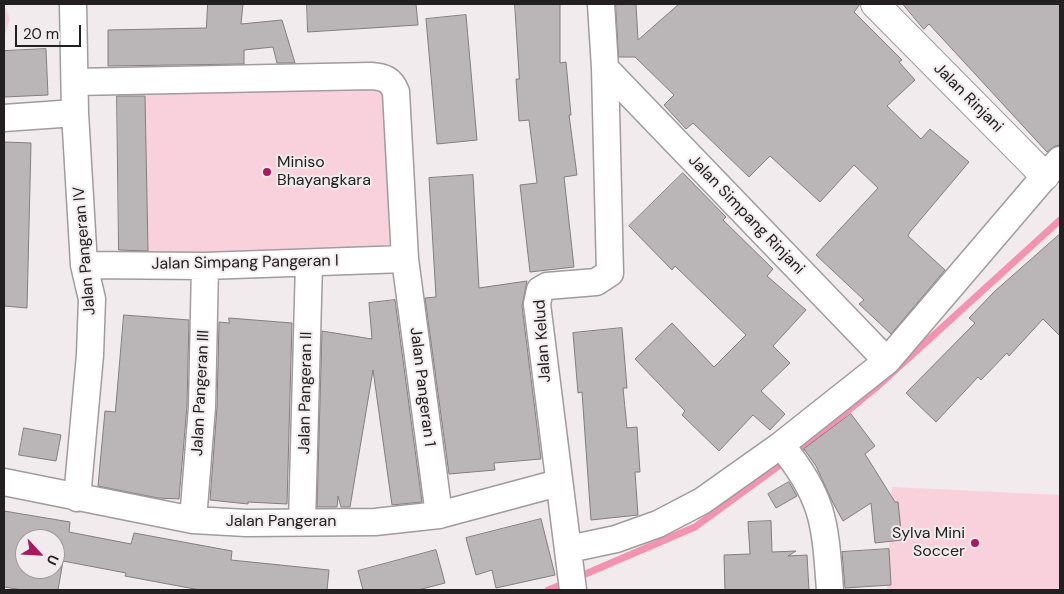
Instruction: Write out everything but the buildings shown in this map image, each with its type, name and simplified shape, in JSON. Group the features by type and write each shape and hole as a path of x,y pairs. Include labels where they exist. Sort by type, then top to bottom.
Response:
{"street":[{"name":"Jalan Pangeran IV","path":"73,4 75,113 84,265 92,299 90,355 77,498"},
{"path":"601,4 605,68"},
{"name":"Jalan Rinjani","path":"875,4 1055,176"},
{"name":"Jalan Simpang Rinjani","path":"605,68 887,361"},
{"name":"Jalan Kelud","path":"571,571 558,483 537,304 540,290 547,286 596,282 610,273 605,68"},
{"name":"Jalan Pangeran 1","path":"75,82 383,77 393,82 396,92 405,259 439,515"},
{"path":"4,118 75,113"},
{"path":"571,571 616,539 658,524 789,456 887,361 1055,176"},
{"name":"Jalan Simpang Pangeran I","path":"84,265 205,266 405,259"},
{"name":"Jalan Pangeran II","path":"302,522 309,263"},
{"name":"Jalan Pangeran III","path":"194,520 202,407 205,266"},
{"path":"789,456 820,508 825,527 830,590"},
{"name":"Jalan Pangeran","path":"4,482 194,520 246,523 375,522 439,515 558,483"}],"shaded area":[{"path":"4,4 10,19 4,38"},
{"name":"Miniso Bhayangkara","path":"386,83 390,250 148,256 145,89"},
{"name":"Sylva Mini Soccer","path":"892,487 1060,495 1060,590 887,590"}],"waterway":[{"path":"576,578 695,527 795,454 879,385 1060,220"},
{"path":"548,590 566,583"}],"place":[{"name":"Miniso Bhayangkara","path":"267,172"},
{"name":"Sylva Mini Soccer","path":"975,543"}]}
